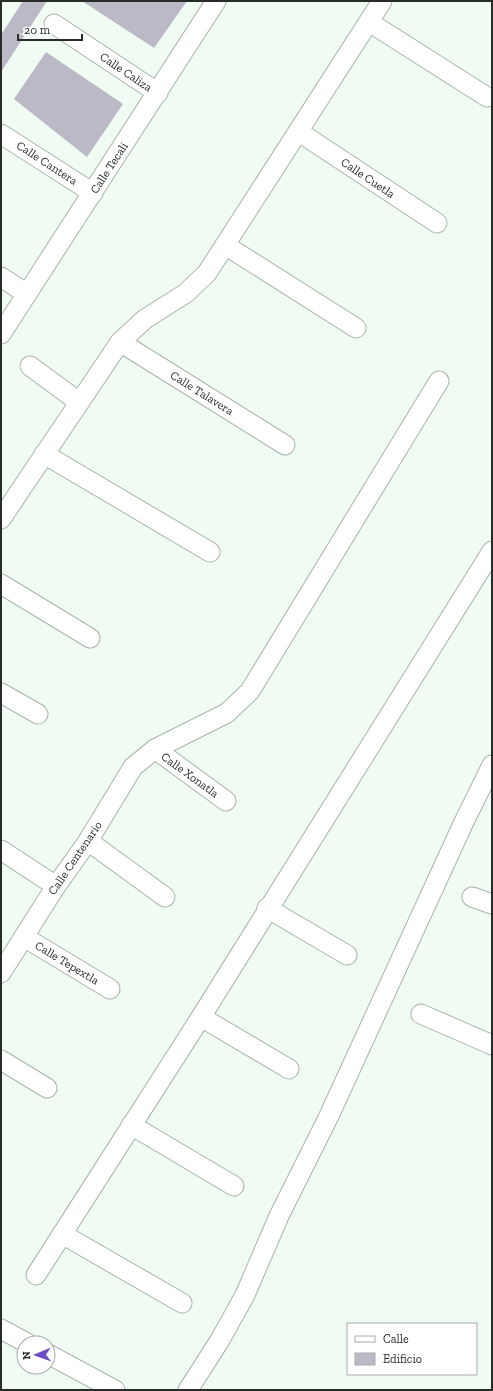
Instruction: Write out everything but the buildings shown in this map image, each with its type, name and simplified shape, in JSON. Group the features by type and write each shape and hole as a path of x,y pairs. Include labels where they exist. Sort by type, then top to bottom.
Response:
{"street":[{"name":"Calle Tecali","path":"1,334 216,1"},
{"path":"2,515 120,342 145,319 186,293 207,273 299,132 369,22 380,2"},
{"path":"369,22 487,97"},
{"name":"Calle Caliza","path":"54,24 158,93"},
{"name":"Calle Cuetla","path":"299,132 437,223"},
{"name":"Calle Cantera","path":"1,134 93,193"},
{"path":"226,244 356,328"},
{"path":"1,277 27,294"},
{"name":"Calle Talavera","path":"120,342 285,445"},
{"path":"30,366 79,402"},
{"name":"Calle Centenario","path":"1,972 56,886 88,841 133,767 155,749 227,713 250,691 439,380"},
{"path":"44,454 210,552"},
{"path":"36,1275 201,1017 267,908 492,551"},
{"path":"1,584 90,638"},
{"path":"1,693 38,714"},
{"name":"Calle Xonatla","path":"155,749 226,801"},
{"path":"188,1390 220,1340 245,1295 280,1216 328,1118 463,824 492,765"},
{"path":"88,841 165,897"},
{"path":"1,850 56,886"},
{"path":"472,896 492,904"},
{"path":"267,908 346,954"},
{"name":"Calle Tepextla","path":"24,937 110,989"},
{"path":"421,1014 492,1045"},
{"path":"201,1017 289,1069"},
{"path":"1,1060 47,1088"},
{"path":"131,1125 234,1186"},
{"path":"62,1234 182,1303"},
{"path":"1,1329 16,1337"},
{"path":"56,1358 114,1390"}]}
